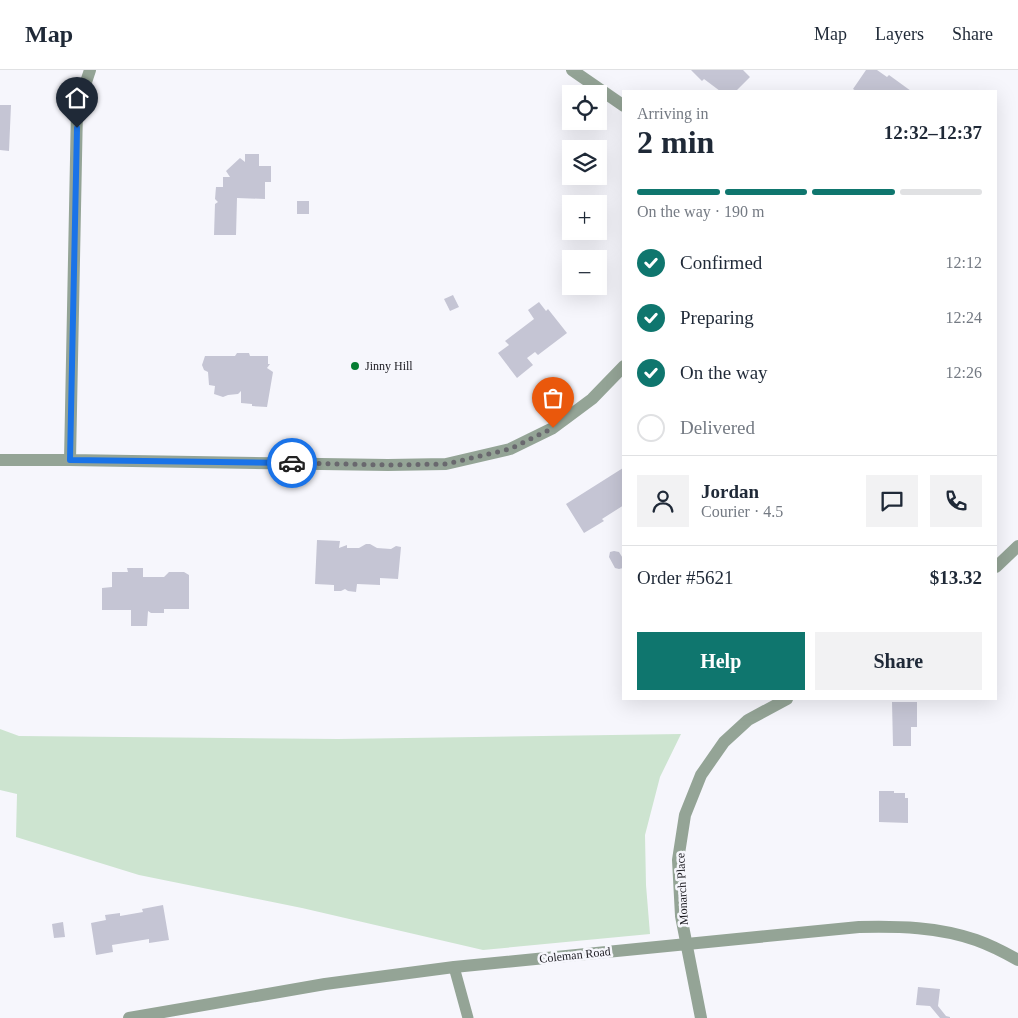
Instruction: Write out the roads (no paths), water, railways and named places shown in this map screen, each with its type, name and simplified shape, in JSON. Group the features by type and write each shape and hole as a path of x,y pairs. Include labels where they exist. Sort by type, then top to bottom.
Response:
{"street":[{"path":"70,460 78,109 90,70"},
{"path":"572,70 622,105"},
{"path":"0,460 388,465 446,464 510,449 553,428 592,399 622,368"},
{"path":"997,567 1018,546"},
{"name":"Monarch Place","path":"701,1018 681,916 678,860 684,815 700,775 724,742 748,720 785,700"},
{"name":"Coleman Road","path":"129,1018 326,984 454,967 860,927 898,926 946,932 975,940 1018,960"}],"lane":[{"path":"454,967 468,1018"}],"place":[{"name":"Jinny Hill","path":"355,366"}]}
